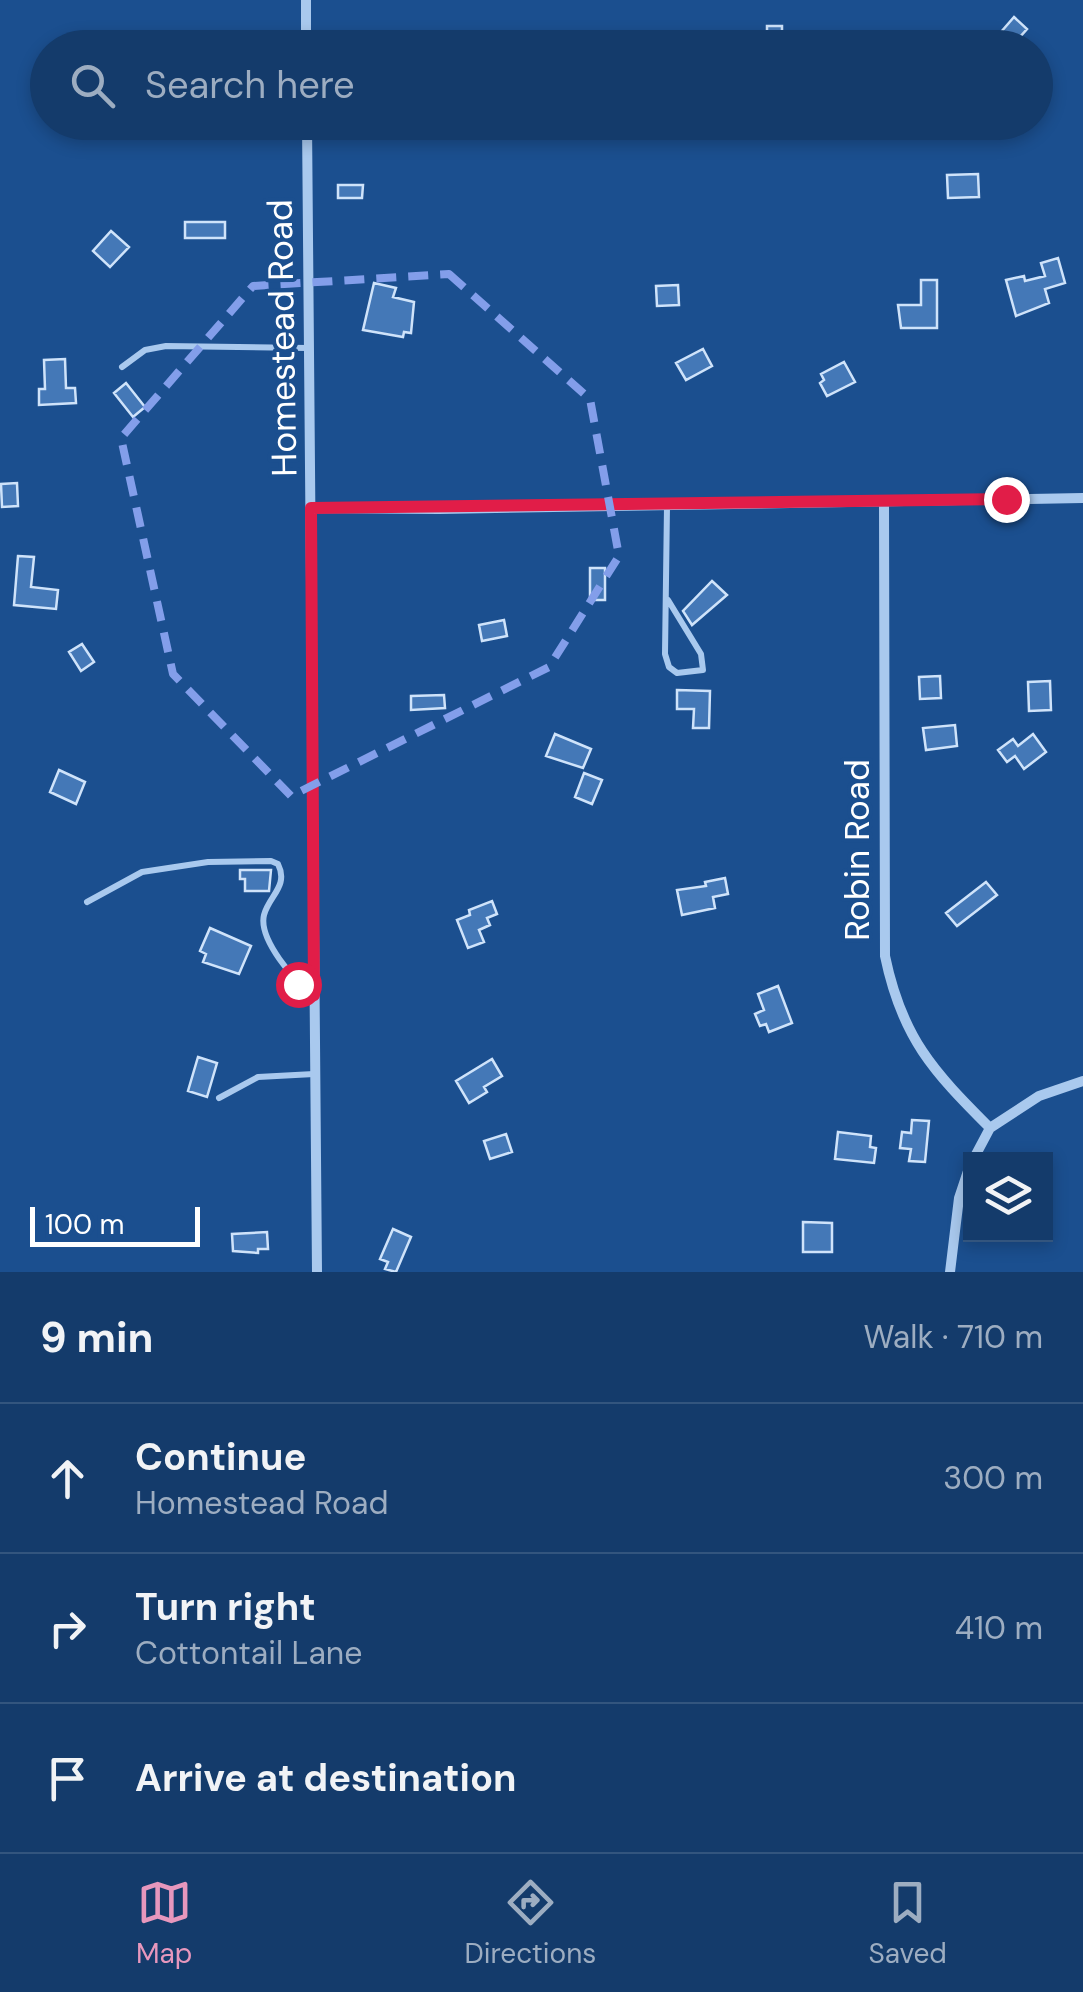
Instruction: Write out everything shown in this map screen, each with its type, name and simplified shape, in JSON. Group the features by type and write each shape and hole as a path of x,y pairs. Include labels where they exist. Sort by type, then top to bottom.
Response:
{"street":[{"path":"306,0 306,30"},
{"name":"Homestead Road","path":"307,140 317,1272"},
{"path":"311,508 1083,498"},
{"name":"Robin Road","path":"884,501 885,956 894,994 916,1045 938,1075 990,1128"},
{"path":"977,1152 990,1128 1039,1096 1083,1081"},
{"path":"950,1272 963,1188"}],"lane":[{"path":"122,367 145,350 166,346 310,348"},
{"path":"667,505 666,654 669,667 676,673 703,670 701,654 668,600"},
{"path":"87,902 142,872 208,862 256,860 278,864 281,882 263,917 264,928 298,984 314,995"},
{"path":"219,1098 258,1077 314,1074"}],"highlighted area":[{"path":"449,274 590,399 619,556 549,667 291,796 173,674 121,438 253,286"}],"building":[{"path":"1014,17 1027,29 1026,30 1003,30"},
{"path":"978,174 979,197 948,198 947,175"},
{"path":"338,185 363,185 362,198 338,198"},
{"path":"185,222 225,222 225,238 185,238"},
{"path":"111,231 129,247 110,267 93,251"},
{"path":"1058,258 1065,283 1045,289 1049,303 1016,316 1006,280 1045,276 1041,263"},
{"path":"921,280 937,280 937,328 901,328 898,305 921,305"},
{"path":"374,283 396,288 393,297 414,302 411,333 404,332 403,337 363,330"},
{"path":"678,285 679,305 657,306 656,286"},
{"path":"703,349 712,366 686,380 676,363"},
{"path":"65,359 66,388 75,388 76,403 39,405 39,389 45,389 44,360"},
{"path":"844,362 855,382 827,396 820,383 824,380 821,374"},
{"path":"126,383 145,407 133,417 114,393"},
{"path":"17,483 18,506 2,507 1,484"},
{"path":"18,556 34,557 31,587 58,590 56,609 14,605"},
{"path":"590,568 605,568 605,600 590,600"},
{"path":"712,581 727,595 692,625 683,611"},
{"path":"504,620 507,636 482,641 479,625"},
{"path":"82,644 94,662 81,671 69,652"},
{"path":"940,676 941,698 920,699 919,677"},
{"path":"1050,681 1051,710 1029,711 1028,682"},
{"path":"677,690 710,691 709,728 693,728 694,709 677,709"},
{"path":"444,695 445,708 411,710 411,696"},
{"path":"955,725 957,746 926,750 923,728"},
{"path":"555,734 591,749 583,768 546,756"},
{"path":"1033,734 1046,752 1024,769 1015,756 1007,762 998,750 1013,739 1018,746"},
{"path":"59,770 85,782 76,804 50,792"},
{"path":"584,773 602,780 592,804 575,797"},
{"path":"240,870 271,870 269,891 245,891"},
{"path":"725,878 728,894 713,897 715,908 682,915 677,890 706,886 705,882"},
{"path":"986,882 997,895 957,926 946,913"},
{"path":"492,901 497,914 487,918 490,925 479,930 484,942 468,948 457,920 470,915 469,910"},
{"path":"210,928 251,946 239,974 203,962 206,954 200,951"},
{"path":"778,986 792,1023 769,1032 766,1024 760,1026 755,1014 764,1010 758,994"},
{"path":"198,1057 217,1063 207,1097 188,1091"},
{"path":"492,1059 502,1076 469,1103 456,1081"},
{"path":"912,1120 929,1121 925,1162 909,1161 911,1149 900,1148 902,1132 911,1133"},
{"path":"838,1132 871,1136 870,1147 876,1148 874,1163 835,1159"},
{"path":"506,1134 512,1152 490,1159 484,1141"},
{"path":"803,1222 832,1223 832,1252 803,1252"},
{"path":"393,1229 411,1237 396,1272 385,1269 388,1262 380,1259"},
{"path":"267,1232 268,1249 258,1249 258,1253 233,1251 232,1234"}],"route":[{"path":"298,984 314,995 311,508 1006,499"}]}
